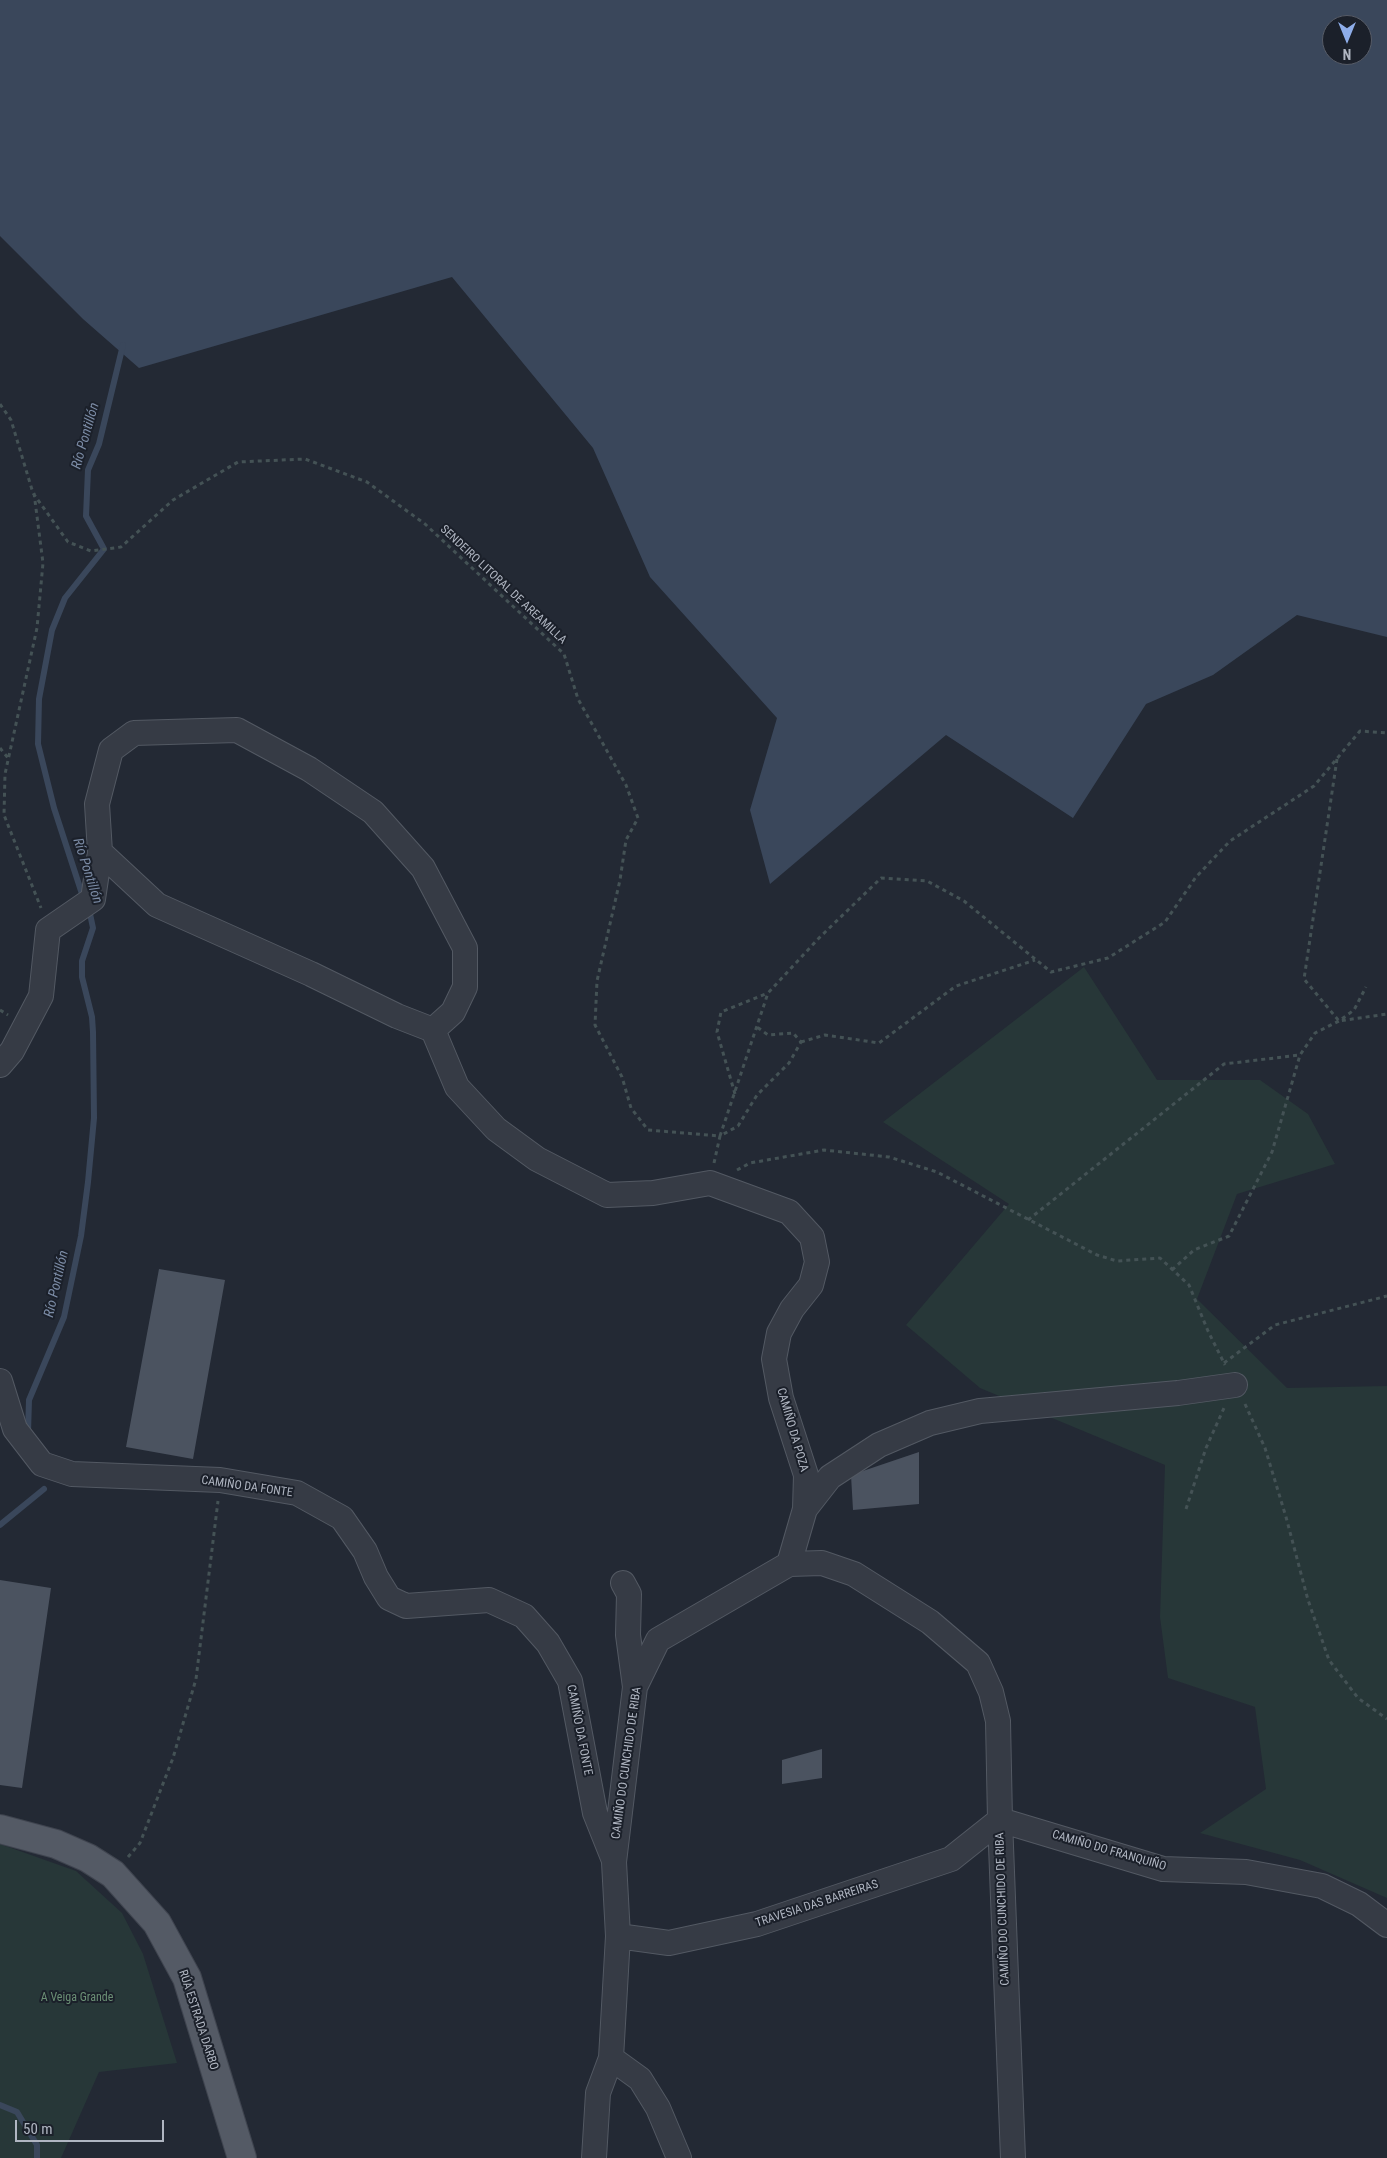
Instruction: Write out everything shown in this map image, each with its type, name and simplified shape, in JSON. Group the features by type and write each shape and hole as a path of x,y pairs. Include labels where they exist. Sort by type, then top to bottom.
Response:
{"main road":[{"name":"RÚA ESTRADA DARBO","path":"0,1829 56,1844 88,1858 112,1874 157,1923 187,1978 242,2158"}],"street":[{"path":"0,1065 12,1051 41,996 48,930 84,904 100,852 96,804 111,750 134,732 238,730 309,769 374,812 423,868 465,948 465,987 453,1012 433,1030"},
{"path":"100,852 157,905 311,974 397,1016 433,1030 457,1087 496,1129 537,1159 606,1195 653,1193 710,1183"},
{"name":"CAMIÑO DA POZA","path":"710,1183 789,1212 812,1237 818,1262 811,1285 792,1309 779,1333 774,1359 781,1398 806,1475 805,1509 789,1564"},
{"name":"CAMIÑO DA FONTE","path":"0,1381 15,1429 42,1464 72,1474 220,1480 297,1493 342,1518 365,1551 376,1577 388,1598 406,1606 489,1600 524,1616 548,1643 570,1681 595,1813 614,1862"},
{"path":"805,1509 830,1477 879,1445 930,1423 980,1411 1178,1393 1235,1385"},
{"name":"CAMIÑO DO CUNCHIDO DE RIBA","path":"594,2158 598,2093 611,2058 618,1936 614,1862 635,1687 658,1640 789,1564 822,1563 854,1574 930,1622 978,1663 991,1692 998,1721 1013,2158"},
{"path":"623,1582 629,1594 628,1635 635,1687"},
{"name":"CAMIÑO DO FRANQUIÑO","path":"1000,1820 1163,1869 1246,1872 1322,1886 1359,1904 1387,1925"},
{"name":"TRAVESIA DAS BARREIRAS","path":"618,1936 669,1943 757,1924 952,1859 1000,1820"},
{"path":"611,2058 640,2079 658,2108 679,2158"}],"path":[{"name":"SENDEIRO LITORAL DE AREAMILLA","path":"0,404 11,420 34,493 68,542 91,551 121,548 173,500 238,462 305,459 367,482 426,524 564,654 578,699 626,785 638,818 626,840 620,880 597,981 595,1025 622,1077 631,1108 648,1130 720,1136"},
{"path":"34,493 43,563 38,619 5,774 4,815 36,893 48,930"},
{"path":"735,1094 717,1032 721,1012 768,992 819,938 881,878 927,881 964,901 1051,972 1108,958 1165,922 1196,878 1230,841 1314,786 1360,731 1387,733"},
{"path":"0,748 9,758"},
{"path":"1337,758 1304,979 1338,1021"},
{"path":"720,1136 738,1126 757,1095 789,1063 801,1042 825,1035 879,1043 956,986 1035,960"},
{"path":"1172,1270 1194,1250 1229,1236 1272,1152 1300,1055 1315,1033 1354,1010 1366,987"},
{"path":"710,1183 720,1136 768,992"},
{"path":"1338,1021 1387,1014"},
{"path":"757,1027 768,1035 793,1033 801,1042"},
{"path":"1028,1220 1224,1064 1300,1055"},
{"path":"710,1183 750,1163 824,1150 889,1157 938,1172 1097,1255 1117,1260 1160,1258 1188,1285 1265,1448 1308,1600 1329,1660 1358,1698 1387,1719"},
{"path":"1224,1363 1275,1324 1387,1296"},
{"path":"1186,1509 1206,1448 1235,1385"},
{"path":"112,1874 140,1843 173,1758 196,1679 220,1480"}],"green space":[{"path":"1084,967 1157,1080 1260,1080 1308,1114 1335,1164 1237,1194 1197,1299 1287,1388 1387,1386 1387,1898 1300,1860 1200,1833 1266,1789 1255,1707 1168,1678 1160,1617 1165,1465 980,1388 906,1325 1009,1204 883,1122"},
{"name":"A Veiga Grande","path":"0,1844 76,1871 122,1913 143,1954 177,2063 99,2072 61,2158 0,2158"}],"water":[{"path":"0,0 1387,0 1387,637 1297,615 1213,675 1146,704 1073,818 946,735 770,884 750,810 777,718 650,577 593,448 452,277 139,368 83,319 0,236"}],"building":[{"path":"159,1269 225,1280 193,1459 126,1447"},
{"path":"919,1452 919,1504 853,1510 851,1475"},
{"path":"0,1580 51,1588 22,1788 0,1785"},
{"path":"822,1749 822,1778 782,1784 782,1760"}],"waterway":[{"name":"Río Pontillón","path":"84,900 54,808 38,744 39,699 52,630 65,598 104,549 86,516 88,470 99,444 123,345"},
{"name":"Río Pontillón","path":"28,1433 29,1400 64,1317 81,1236 88,1182 94,1118 93,1032 92,1017 82,977 82,961 93,928 89,909"},
{"name":"Río Pontillón","path":"0,1525 44,1489"},
{"name":"Río Pontillón","path":"0,2105 17,2112 37,2145 37,2158"}]}
